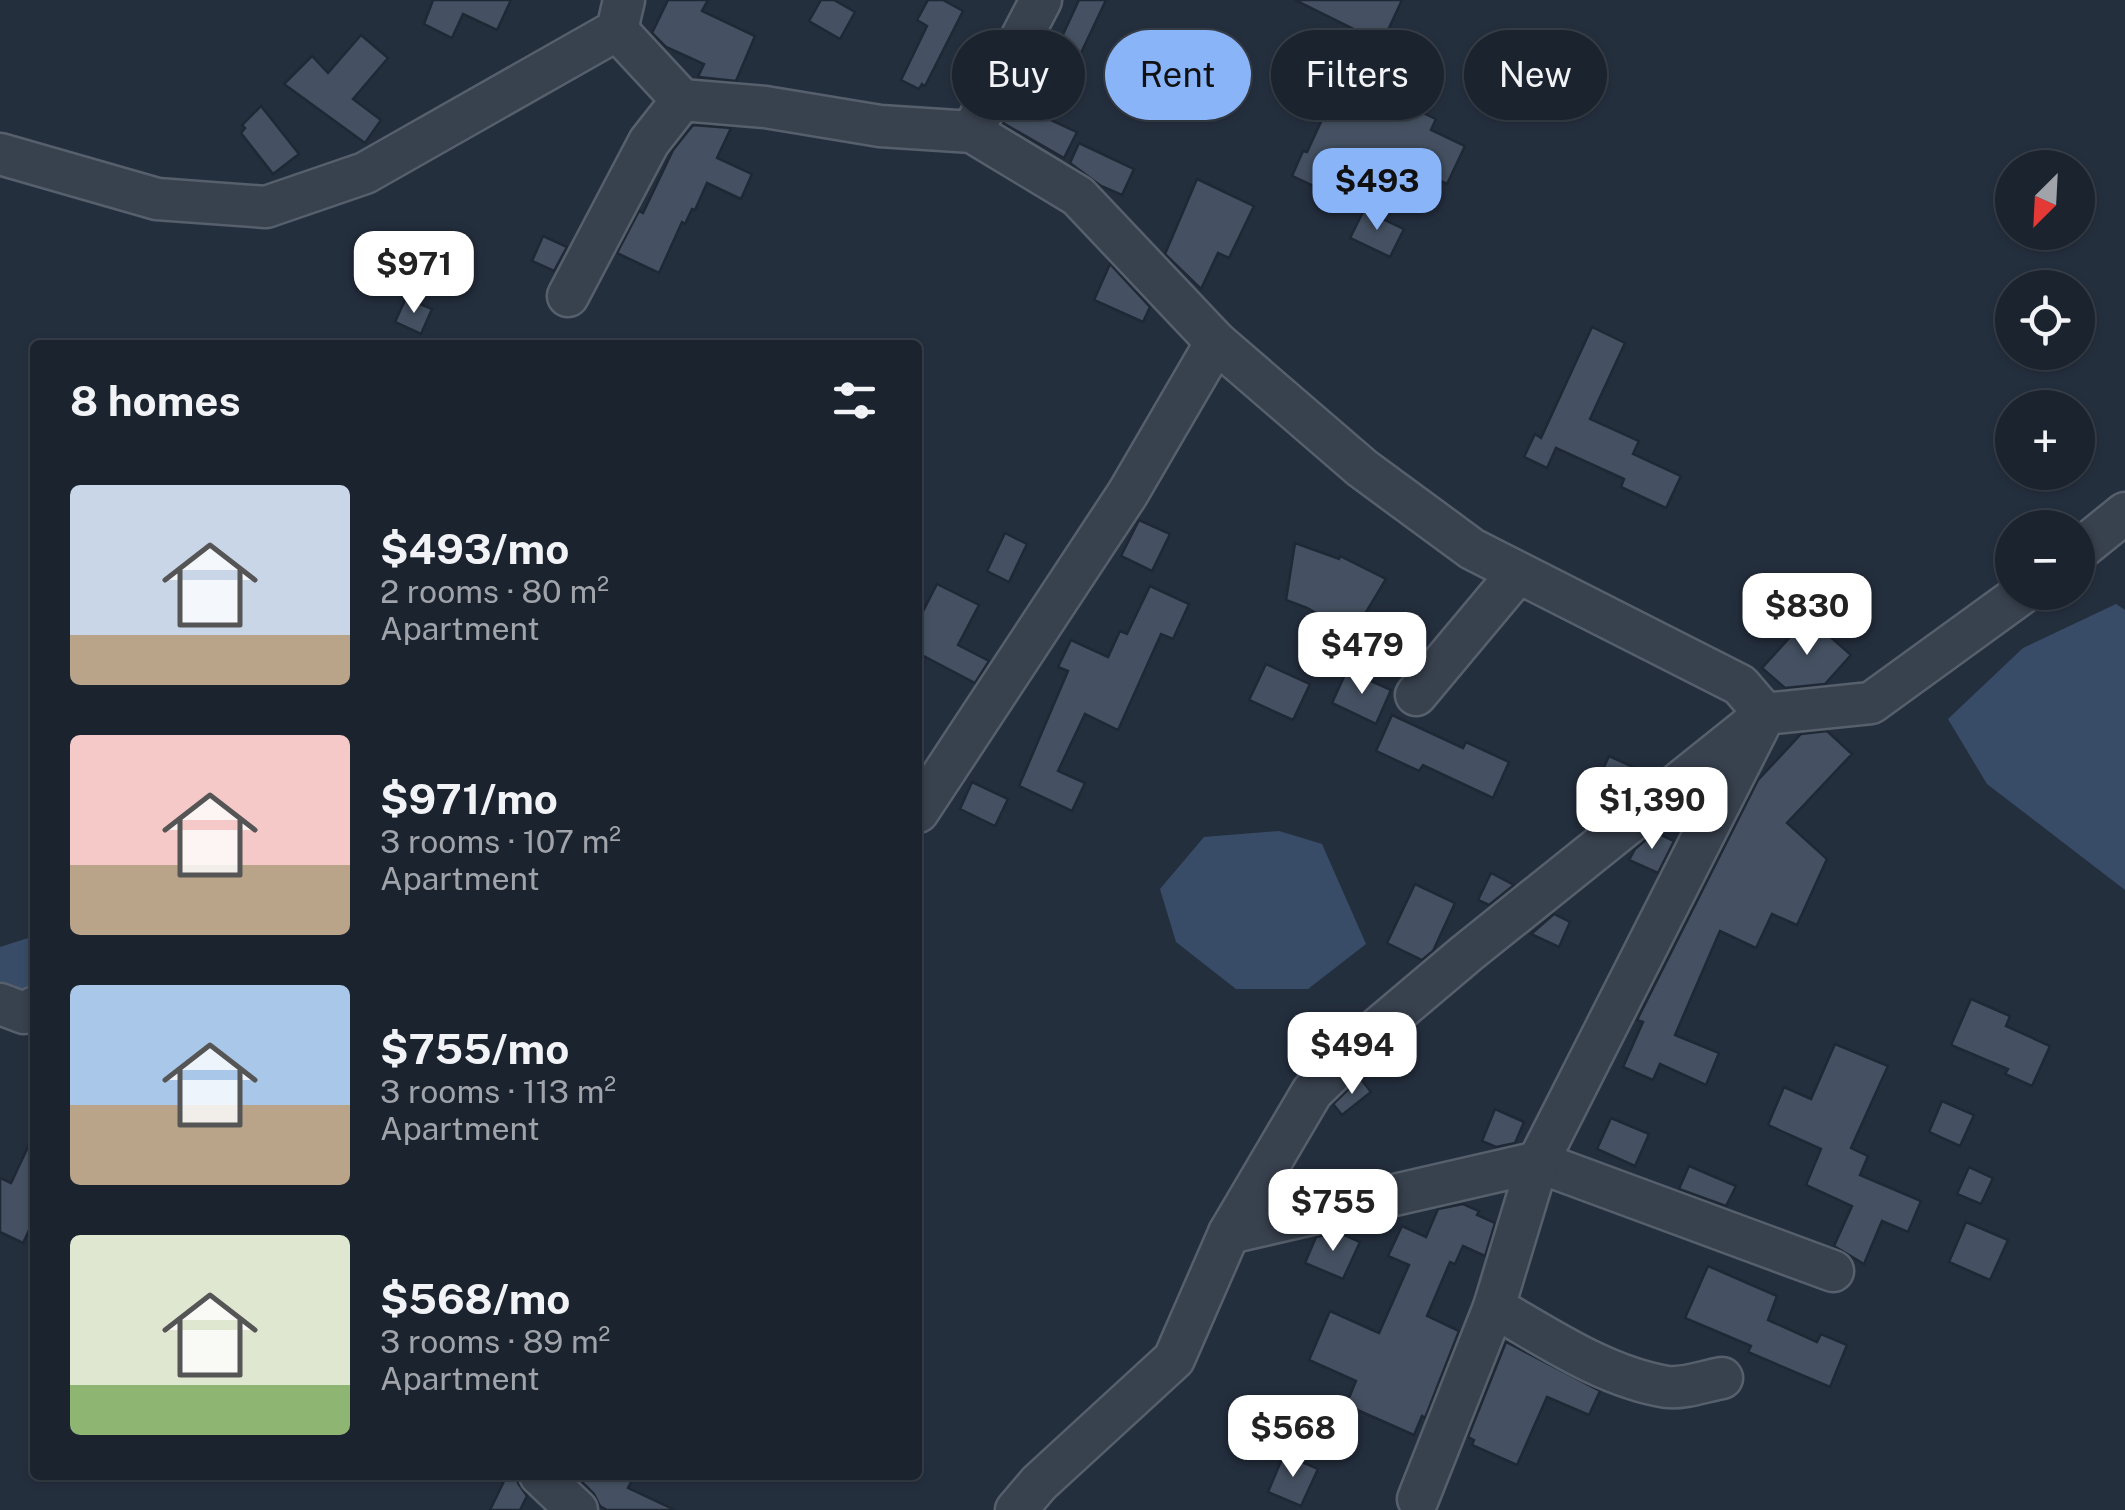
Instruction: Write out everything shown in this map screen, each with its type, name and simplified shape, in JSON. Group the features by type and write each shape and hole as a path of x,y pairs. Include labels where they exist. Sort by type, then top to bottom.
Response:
{"street":[{"path":"972,132 1041,0"},
{"path":"0,154 157,199 266,207 365,172 620,15 682,100 765,107 880,126 972,132 1078,196 1216,342 1362,468 1472,549 1740,685 1765,714"},
{"path":"568,296 649,142 682,100"},
{"path":"922,806 1128,493 1216,342"},
{"path":"2095,538 2125,512"},
{"path":"1416,695 1518,573"},
{"path":"1016,1510 1039,1482 1174,1360 1229,1233 1312,1092 1376,1030 1765,714 1871,702 1999,610"},
{"path":"1418,1499 1494,1307 1538,1162 1765,714"},
{"path":"0,1004 24,1013 30,1010"},
{"path":"1229,1233 1538,1162 1833,1271"},
{"path":"1494,1307 1578,1355 1622,1374 1671,1388 1722,1378"},
{"path":"545,1480 576,1510"}],"water":[{"path":"2116,604 2125,610 2125,890 1987,784 1948,719 2023,648"},
{"path":"1279,831 1322,844 1366,944 1308,989 1236,989 1176,942 1160,889 1204,837"},
{"path":"30,933 30,999 0,1006 0,947 28,938"}],"building":[{"path":"433,0 511,0 497,30 463,14 452,38 424,24"},
{"path":"668,0 708,0 702,11 755,36 736,81 698,77 704,64 666,47 652,33"},
{"path":"821,0 834,0 855,12 840,39 809,21"},
{"path":"928,0 943,0 963,11 925,86 922,84 919,89 901,80 927,26 917,20"},
{"path":"1079,0 1106,0 1085,45 1085,30 1065,30"},
{"path":"1295,0 1402,0 1388,30 1356,30"},
{"path":"361,35 388,58 353,99 381,120 365,143 284,84 312,56 328,73"},
{"path":"261,106 299,154 273,174 241,133 245,128 242,125"},
{"path":"1051,120 1077,132 1064,158 1003,123"},
{"path":"1322,120 1436,120 1431,130 1465,146 1447,184 1402,164 1377,216 1292,176 1303,151 1307,152"},
{"path":"693,125 731,128 717,158 752,174 741,199 707,183 695,210 692,209 685,224 682,222 659,273 617,253 639,211 643,213 673,150"},
{"path":"1079,143 1134,169 1122,195 1101,186 1070,163"},
{"path":"1197,179 1254,206 1229,258 1218,253 1201,289 1165,254"},
{"path":"1364,210 1404,229 1390,257 1350,238"},
{"path":"543,236 567,247 554,271 532,261"},
{"path":"1110,264 1150,307 1143,322 1094,300"},
{"path":"406,298 432,309 421,334 395,322"},
{"path":"1592,327 1625,343 1590,419 1639,441 1633,454 1681,476 1666,508 1621,487 1624,479 1556,448 1547,468 1524,457 1535,434 1541,438"},
{"path":"1139,520 1170,534 1152,571 1121,556"},
{"path":"1005,533 1027,544 1009,582 987,571"},
{"path":"1295,543 1339,559 1340,556 1386,579 1353,634 1286,600"},
{"path":"937,584 979,605 958,645 989,661 975,683 922,655 922,613"},
{"path":"1150,586 1189,604 1173,639 1161,634 1118,730 1085,714 1058,771 1085,783 1072,811 1019,786 1068,671 1058,667 1071,640 1108,657 1120,631 1127,634"},
{"path":"1808,617 1851,655 1825,684 1785,688 1762,668"},
{"path":"1266,664 1310,684 1293,720 1249,700"},
{"path":"1347,670 1391,690 1376,724 1332,703"},
{"path":"1392,715 1463,748 1466,742 1509,762 1493,798 1423,765 1419,771 1376,751"},
{"path":"1827,731 1852,754 1787,823 1827,859 1797,925 1772,914 1756,948 1720,931 1675,1035 1719,1053 1706,1085 1660,1064 1653,1080 1623,1067 1643,1022 1637,1020 1758,780 1801,734"},
{"path":"1609,756 1644,772 1638,786 1590,824 1580,819"},
{"path":"972,782 1008,799 995,826 960,809"},
{"path":"1655,832 1674,841 1658,873 1629,860 1635,849"},
{"path":"1491,873 1514,885 1489,905 1478,900"},
{"path":"1415,884 1455,903 1433,951 1422,960 1387,943"},
{"path":"1554,914 1570,922 1559,947 1531,934"},
{"path":"1971,999 2010,1016 2006,1026 2050,1046 2032,1086 2005,1074 2008,1069 1951,1045"},
{"path":"1835,1044 1888,1066 1851,1148 1868,1156 1860,1175 1921,1201 1908,1232 1882,1221 1864,1264 1834,1246 1852,1206 1806,1185 1821,1149 1768,1125 1784,1087 1811,1099"},
{"path":"1360,1078 1371,1092 1342,1115 1333,1104"},
{"path":"1942,1101 1974,1115 1960,1146 1929,1132"},
{"path":"1495,1109 1524,1122 1515,1143 1496,1147 1482,1141"},
{"path":"1611,1118 1649,1134 1635,1166 1597,1149"},
{"path":"30,1143 30,1228 23,1243 0,1232 0,1178 11,1183"},
{"path":"1689,1166 1736,1186 1726,1206 1679,1189"},
{"path":"1969,1167 1993,1178 1981,1204 1957,1194"},
{"path":"1463,1204 1495,1223 1485,1256 1463,1246 1455,1264 1450,1262 1427,1316 1459,1331 1425,1418 1422,1416 1414,1435 1346,1405 1356,1381 1309,1360 1330,1311 1379,1333 1409,1265 1388,1256 1402,1226 1426,1237 1438,1209"},
{"path":"1966,1222 2008,1240 1990,1280 1949,1262"},
{"path":"1338,1232 1360,1242 1343,1279 1305,1263 1316,1237"},
{"path":"1708,1266 1777,1296 1768,1320 1817,1342 1821,1334 1847,1345 1830,1387 1748,1352 1751,1346 1685,1318"},
{"path":"1506,1342 1600,1391 1589,1415 1547,1397 1517,1465 1472,1445 1474,1440 1468,1437"},
{"path":"1284,1454 1318,1469 1301,1506 1268,1492"},
{"path":"505,1480 518,1480 527,1496 520,1510 490,1510"},
{"path":"580,1480 632,1480 628,1488 675,1510 607,1510"}]}
